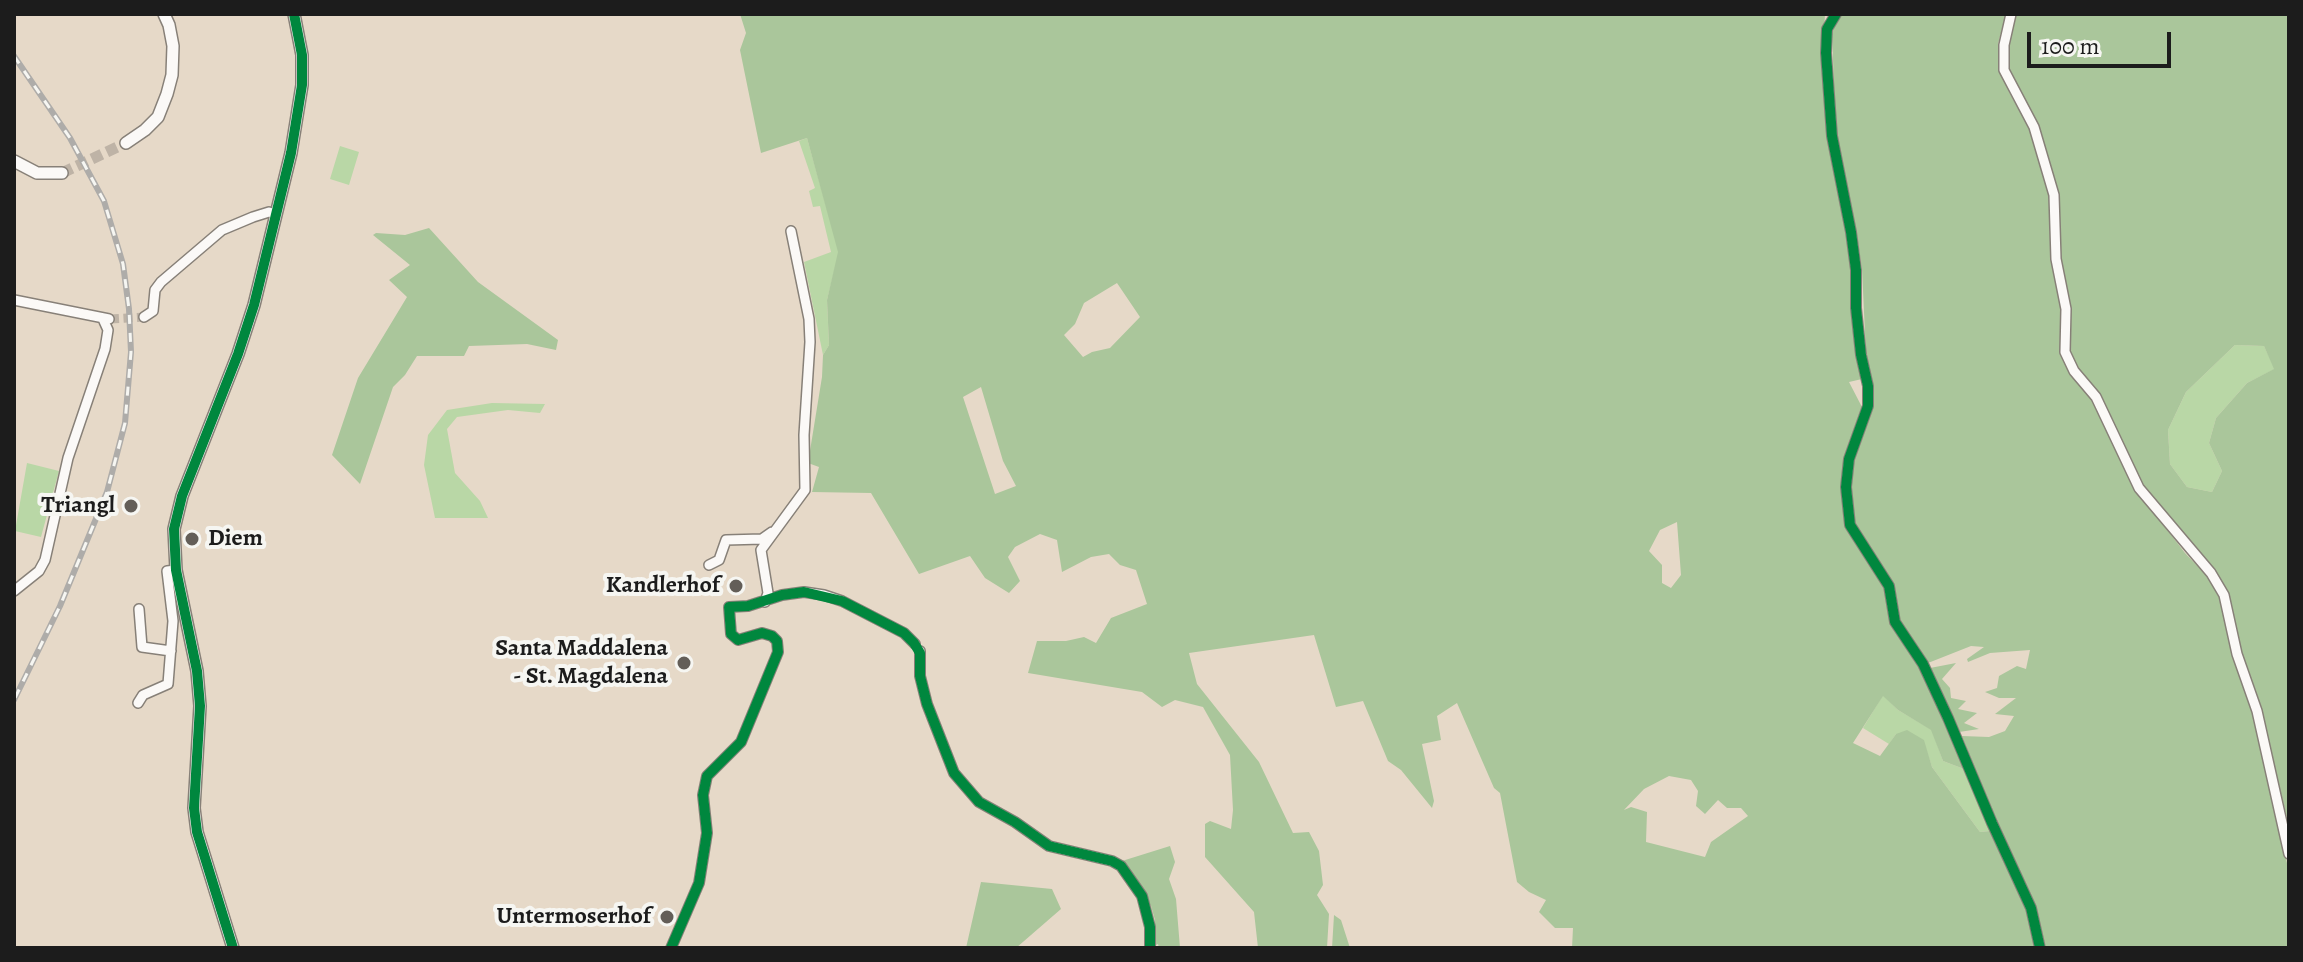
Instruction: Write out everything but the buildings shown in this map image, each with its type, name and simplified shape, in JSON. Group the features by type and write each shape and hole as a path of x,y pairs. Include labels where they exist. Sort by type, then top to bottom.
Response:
{"street":[{"path":"126,143 158,117 167,94 172,75 173,46 164,14"},
{"path":"233,948 197,832 194,808 200,706 197,671 176,570 174,529 182,496 254,305 291,153 302,85 302,55 294,14"},
{"path":"1836,14 1827,29 1826,53 1832,136 1851,232 1859,332 1868,386 1868,406 1849,459 1846,487 1850,525 1889,586 1895,622 1923,664 1948,718 2031,908 2040,948"},
{"path":"2011,14 2004,45 2004,70 2034,127 2054,195 2056,259 2066,309 2065,352 2074,371 2096,397 2139,488 2211,573 2224,595 2237,654 2257,711 2289,854"},
{"path":"14,161 37,173 62,173"},
{"path":"144,317 153,311 155,290 161,282 222,230 269,212 276,214"},
{"path":"765,602 768,593 761,550 805,490 809,319 791,231"},
{"path":"14,300 107,319 108,330 105,349 68,458 45,560 39,571 14,591"},
{"path":"709,565 719,560 728,539 762,539 775,532"},
{"path":"138,703 143,695 168,684 173,621 167,571 176,570"},
{"path":"671,948 699,883 707,833 703,795 707,776 741,742 778,652 777,641 772,636 762,633 738,640 731,634 729,607 748,606 782,595 804,592 842,601 904,633 917,648 927,704 954,773 979,802 1049,846 1112,861 1121,866 1142,896 1150,927 1150,948"},
{"path":"139,609 142,647 171,651"}],"green space":[{"path":"740,14 1825,14 1823,53 1849,235 1862,379 1849,382 1863,409 1846,458 1847,525 1876,570 1946,722 1964,769 1943,761 1931,730 1898,710 1883,696 1853,743 1880,756 1896,734 1907,730 1924,740 1932,767 1980,832 1990,831 2003,853 2027,909 2036,948 1572,948 1573,928 1555,928 1539,912 1546,900 1517,882 1500,793 1494,788 1457,703 1437,716 1441,740 1422,744 1434,801 1432,808 1401,770 1388,761 1363,701 1336,707 1314,635 1189,653 1197,684 1259,762 1293,833 1309,832 1319,851 1323,885 1317,895 1329,914 1327,948 1258,948 1254,912 1205,857 1205,824 1210,821 1231,829 1233,810 1230,755 1203,707 1175,700 1162,707 1142,692 1028,673 1037,641 1066,641 1084,637 1096,643 1111,618 1147,604 1136,570 1120,565 1109,554 1091,557 1062,572 1057,540 1040,534 1015,547 1008,557 1020,581 1009,593 985,578 970,556 919,574 871,493 812,492 819,467 808,463 823,355 829,345 827,300 838,252 807,138 761,153 740,50 746,33","holes":["1117,283 1140,317 1110,348 1083,357 1064,335 1075,324 1084,303","981,387 1003,461 1016,486 995,494 963,397","1677,522 1681,575 1671,588 1662,583 1662,565 1649,551 1660,530","1669,776 1691,780 1698,791 1696,806 1705,814 1718,800 1727,808 1741,808 1748,816 1711,842 1705,857 1646,842 1647,812 1631,807 1624,810 1644,789"]},
{"path":"1843,14 2006,14 1998,44 2000,70 2030,129 2049,194 2051,253 2061,308 2061,352 2094,400 2136,489 2185,553 2207,576 2220,599 2232,655 2253,712 2289,872 2289,948 2046,948 2035,907 1996,822 1962,736 1989,737 2005,731 2014,716 1995,714 2016,698 1999,698 1985,692 1997,688 1999,676 2017,666 2026,669 2030,650 1990,653 1968,662 1967,659 1984,647 1971,646 1928,663 1899,620 1892,584 1854,523 1849,487 1853,460 1871,408 1873,385 1866,355 1862,269 1836,136 1832,34 1837,18"},
{"path":"2017,14 2289,14 2289,826 2260,709 2241,653 2228,594 2142,486 2076,367 2070,350 2070,307 2058,254 2057,194 2008,68 2007,46 2011,24","holes":["2235,345 2264,346 2274,369 2247,383 2216,418 2209,443 2222,471 2212,492 2187,487 2170,464 2168,430 2186,392"]},
{"path":"807,138 839,252 827,300 829,345 823,355 804,262 831,252 820,206 813,207 809,191 815,188 799,141"},
{"path":"340,146 359,152 349,185 330,179"},
{"path":"429,228 478,282 558,340 556,350 527,344 469,346 464,356 417,356 393,387 360,484 332,455 358,378 407,297 389,280 410,265 373,235 405,235"},
{"path":"2235,345 2264,346 2275,369 2247,383 2216,418 2209,443 2222,471 2212,492 2187,487 2170,464 2168,430 2186,392"},
{"path":"492,403 545,404 540,413 508,410 457,417 447,429 455,473 480,501 488,518 435,518 424,465 428,435 447,410"},
{"path":"27,463 59,471 41,537 15,531"},
{"path":"1956,663 1942,679 1950,688 1951,698 1966,701 1958,709 1977,713 1964,723 1979,729 1959,732 1930,668"},
{"path":"1883,695 1898,710 1932,730 1943,761 1964,769 1990,831 1980,832 1932,767 1923,740 1896,734 1889,744 1863,728"},
{"path":"1170,846 1175,862 1169,879 1176,899 1180,948 1159,948 1158,944 1154,946 1155,920 1151,906 1122,861"},
{"path":"981,882 1052,889 1061,909 1016,948 966,948"},
{"path":"1334,915 1341,920 1350,948 1332,948"}],"tunnel":[{"path":"62,173 126,143"},
{"path":"110,319 144,317"}],"railway":[{"path":"14,56 70,138 104,201 123,264 131,352 125,423 107,492 60,606 14,700"}],"cycle path":[{"path":"233,948 197,832 194,808 200,706 197,671 176,570 174,529 182,496 254,305 291,153 302,85 302,55 294,14"},
{"path":"1836,14 1827,29 1826,53 1832,136 1851,232 1861,355 1868,386 1868,406 1849,459 1846,487 1850,525 1889,586 1895,622 1923,664 1948,718 2031,908 2040,948"},
{"path":"671,948 699,883 707,833 703,795 707,776 741,742 778,652 777,641 772,636 762,633 738,640 731,634 729,607 748,606 782,595 804,592 842,601 904,633 914,643 920,653 920,676 927,704 954,773 979,802 1049,846 1112,861 1121,866 1142,896 1150,927 1150,948"}],"place":[{"name":"Triangl","path":"131,506"},
{"name":"Diem","path":"192,539"},
{"name":"Kandlerhof","path":"736,586"},
{"name":"Santa Maddalena - St. Magdalena","path":"684,663"},
{"name":"Untermoserhof","path":"667,917"}]}
